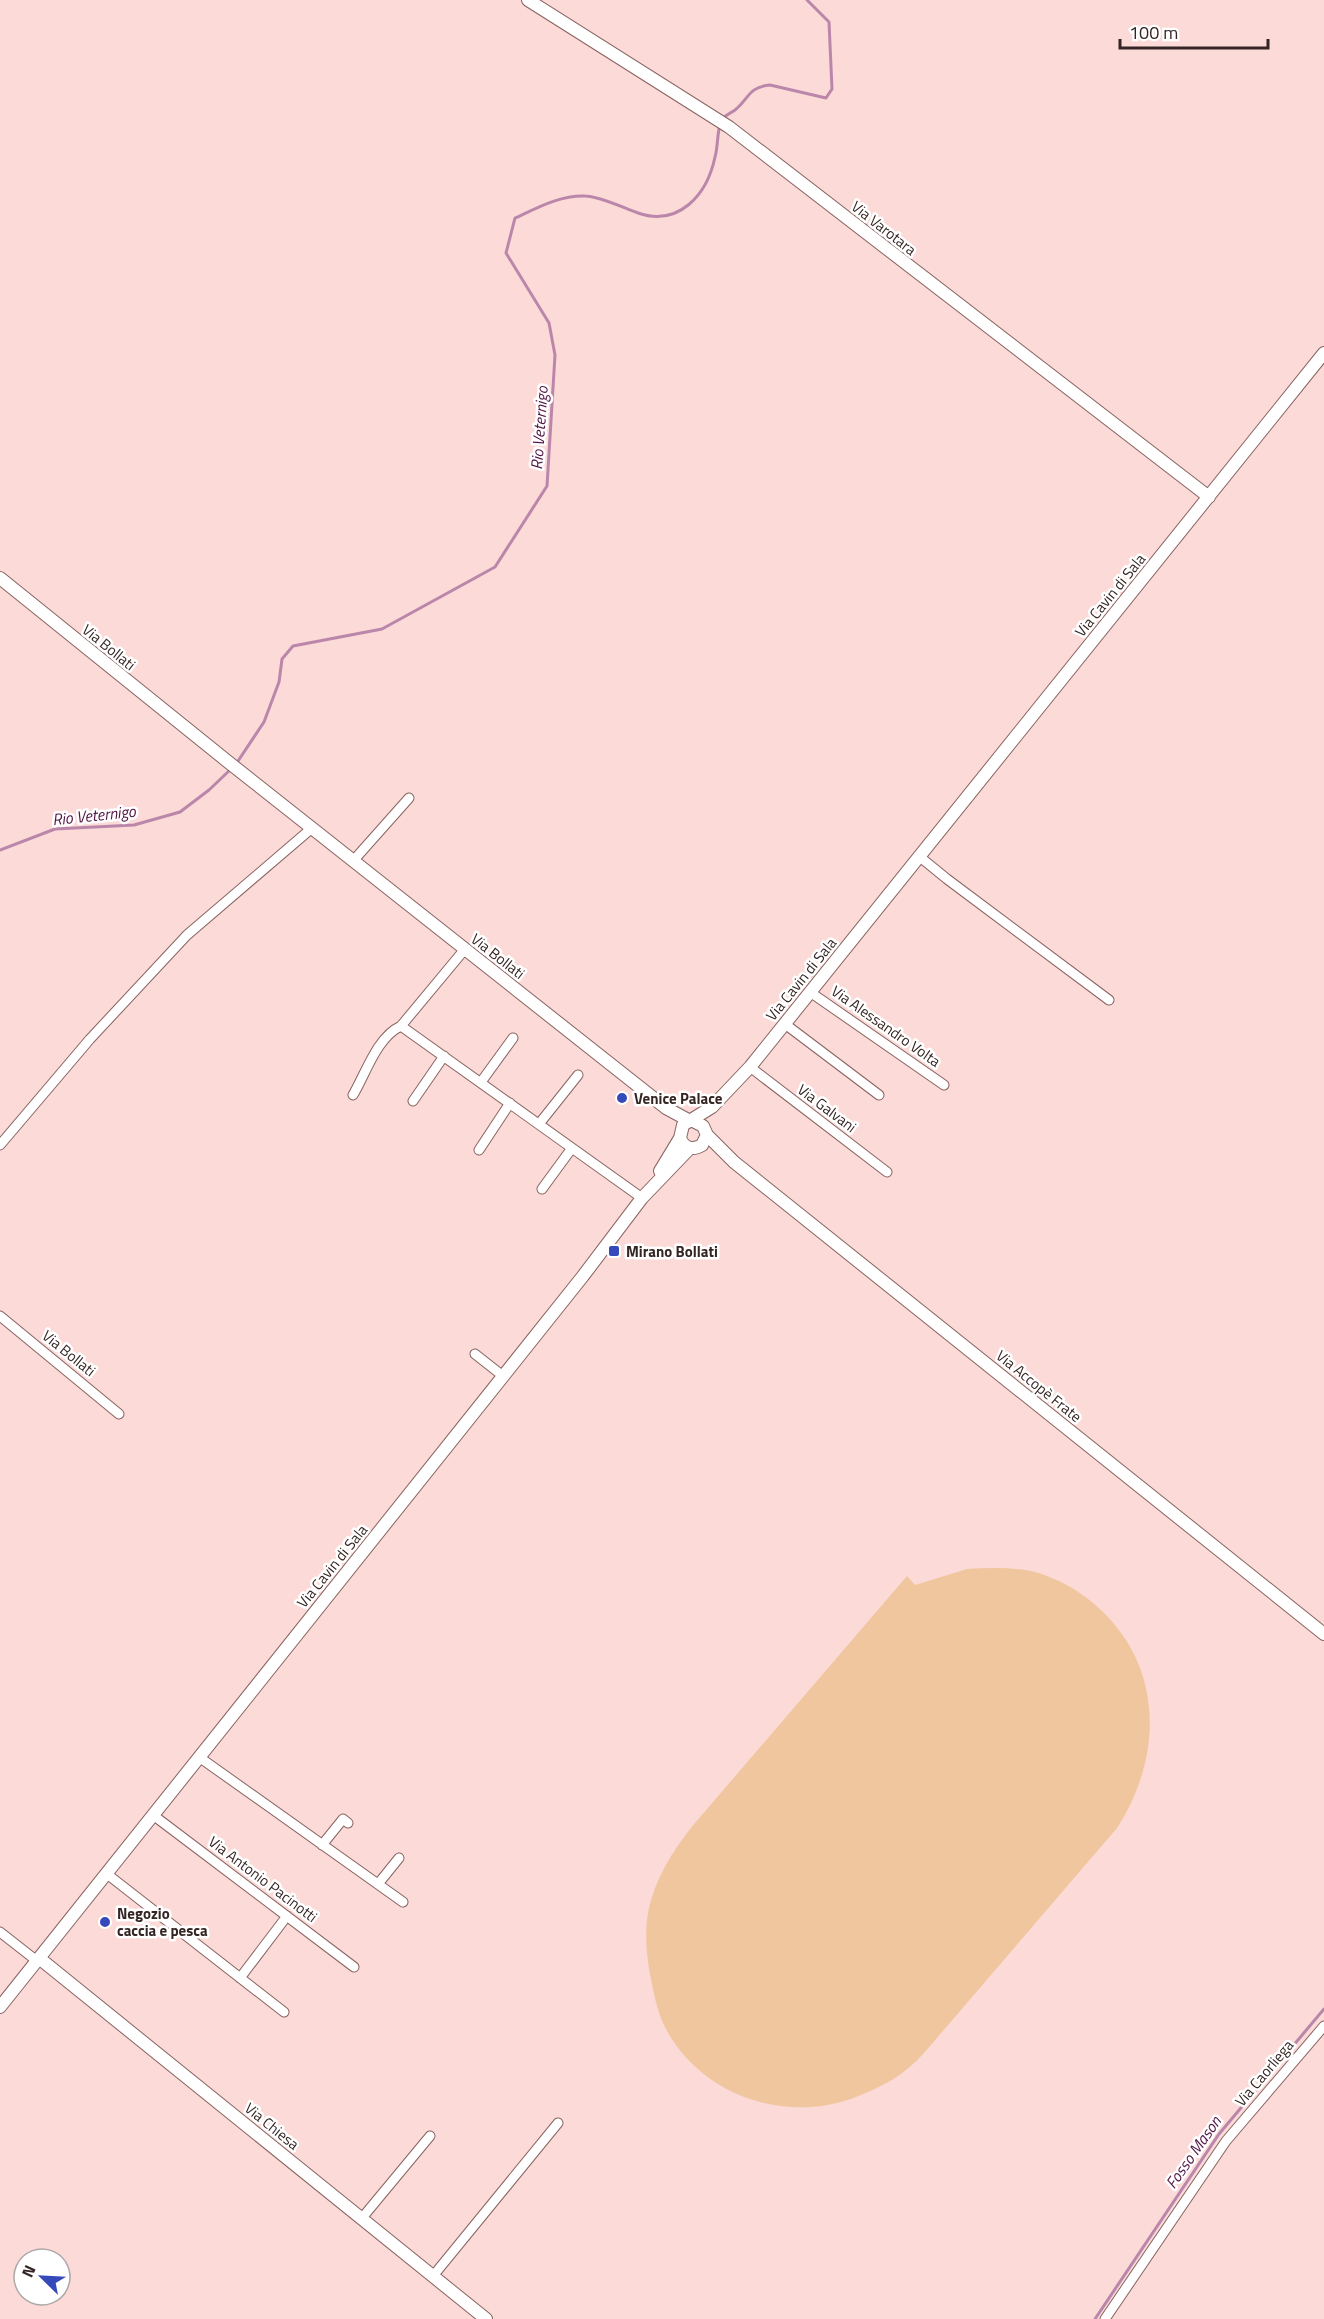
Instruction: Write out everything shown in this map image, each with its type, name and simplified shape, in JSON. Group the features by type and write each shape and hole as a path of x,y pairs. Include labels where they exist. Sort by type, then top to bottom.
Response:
{"main road":[{"name":"Via Varotara","path":"528,0 729,127 1209,496"},
{"name":"Via Cavin di Sala","path":"691,1121 712,1107 750,1067 1324,353"},
{"name":"Via Bollati","path":"0,578 238,770 666,1108 691,1121"},
{"name":"Via Cavin di Sala","path":"706,1132 728,1091"},
{"name":"Via Bollati","path":"666,1108 679,1135"},
{"path":"691,1121 700,1123 706,1132 704,1142 694,1148 682,1143 679,1135 683,1125 691,1121"},
{"name":"Via Accopè Frate","path":"706,1132 734,1162 1324,1634"},
{"name":"Via Cavin di Sala","path":"651,1188 679,1135"},
{"name":"Via Cavin di Sala","path":"0,2007 642,1198 694,1148"},
{"name":"Via Accopè Frate","path":"694,1148 717,1153 734,1162"},
{"name":"Via Chiesa","path":"38,1960 486,2319"}],"street":[{"path":"353,861 409,798"},
{"path":"0,1145 90,1039 187,935 312,828"},
{"path":"920,857 1109,999"},
{"path":"353,1095 391,1030 401,1026 465,949"},
{"name":"Via Alessandro Volta","path":"810,992 944,1085"},
{"path":"785,1024 879,1095"},
{"path":"401,1026 642,1198"},
{"path":"481,1082 513,1038"},
{"path":"413,1101 444,1056"},
{"name":"Via Galvani","path":"750,1067 887,1172"},
{"path":"539,1124 578,1075"},
{"path":"479,1150 510,1103"},
{"path":"542,1189 572,1148"},
{"name":"Via Bollati","path":"0,1316 119,1414"},
{"path":"475,1354 503,1376"},
{"path":"199,1757 403,1902"},
{"name":"Via Antonio Pacinotti","path":"153,1815 354,1967"},
{"path":"322,1845 343,1819 348,1823"},
{"path":"378,1884 399,1858"},
{"path":"107,1874 284,2012"},
{"path":"240,1978 287,1916"},
{"path":"0,1932 38,1960"},
{"name":"Via Caorliega","path":"1105,2319 1226,2141 1324,2026"},
{"path":"433,2276 558,2123"},
{"path":"362,2218 430,2136"}],"shaded area":[{"path":"967,1569 1015,1569 1046,1576 1082,1594 1113,1622 1131,1649 1143,1677 1149,1707 1149,1737 1144,1768 1133,1799 1117,1828 924,2053 909,2067 875,2089 830,2105 803,2107 776,2105 750,2099 725,2088 702,2073 683,2054 667,2031 658,2010 646,1941 647,1920 658,1880 678,1845 695,1823 907,1576 915,1585"}],"waterway":[{"name":"Rio Veternigo","path":"723,119 740,106 753,91 763,86 770,85 826,98 832,89 829,22 807,0"},
{"name":"Rio Veternigo","path":"236,764 264,722 279,682 282,659 293,646 382,629 495,567 547,486 555,355 549,323 506,253 515,218 549,203 576,196 597,198 653,216 666,216 678,211 689,204 705,184 715,157 720,125"},
{"name":"Rio Veternigo","path":"0,850 55,829 134,825 180,812 209,790 231,769"},
{"name":"Fosso Mason","path":"1095,2319 1219,2134 1324,2009"}],"place":[{"name":"Venice Palace","path":"622,1098"},
{"name":"Mirano Bollati","path":"614,1251"},
{"name":"Negozio caccia e pesca","path":"105,1922"}]}
